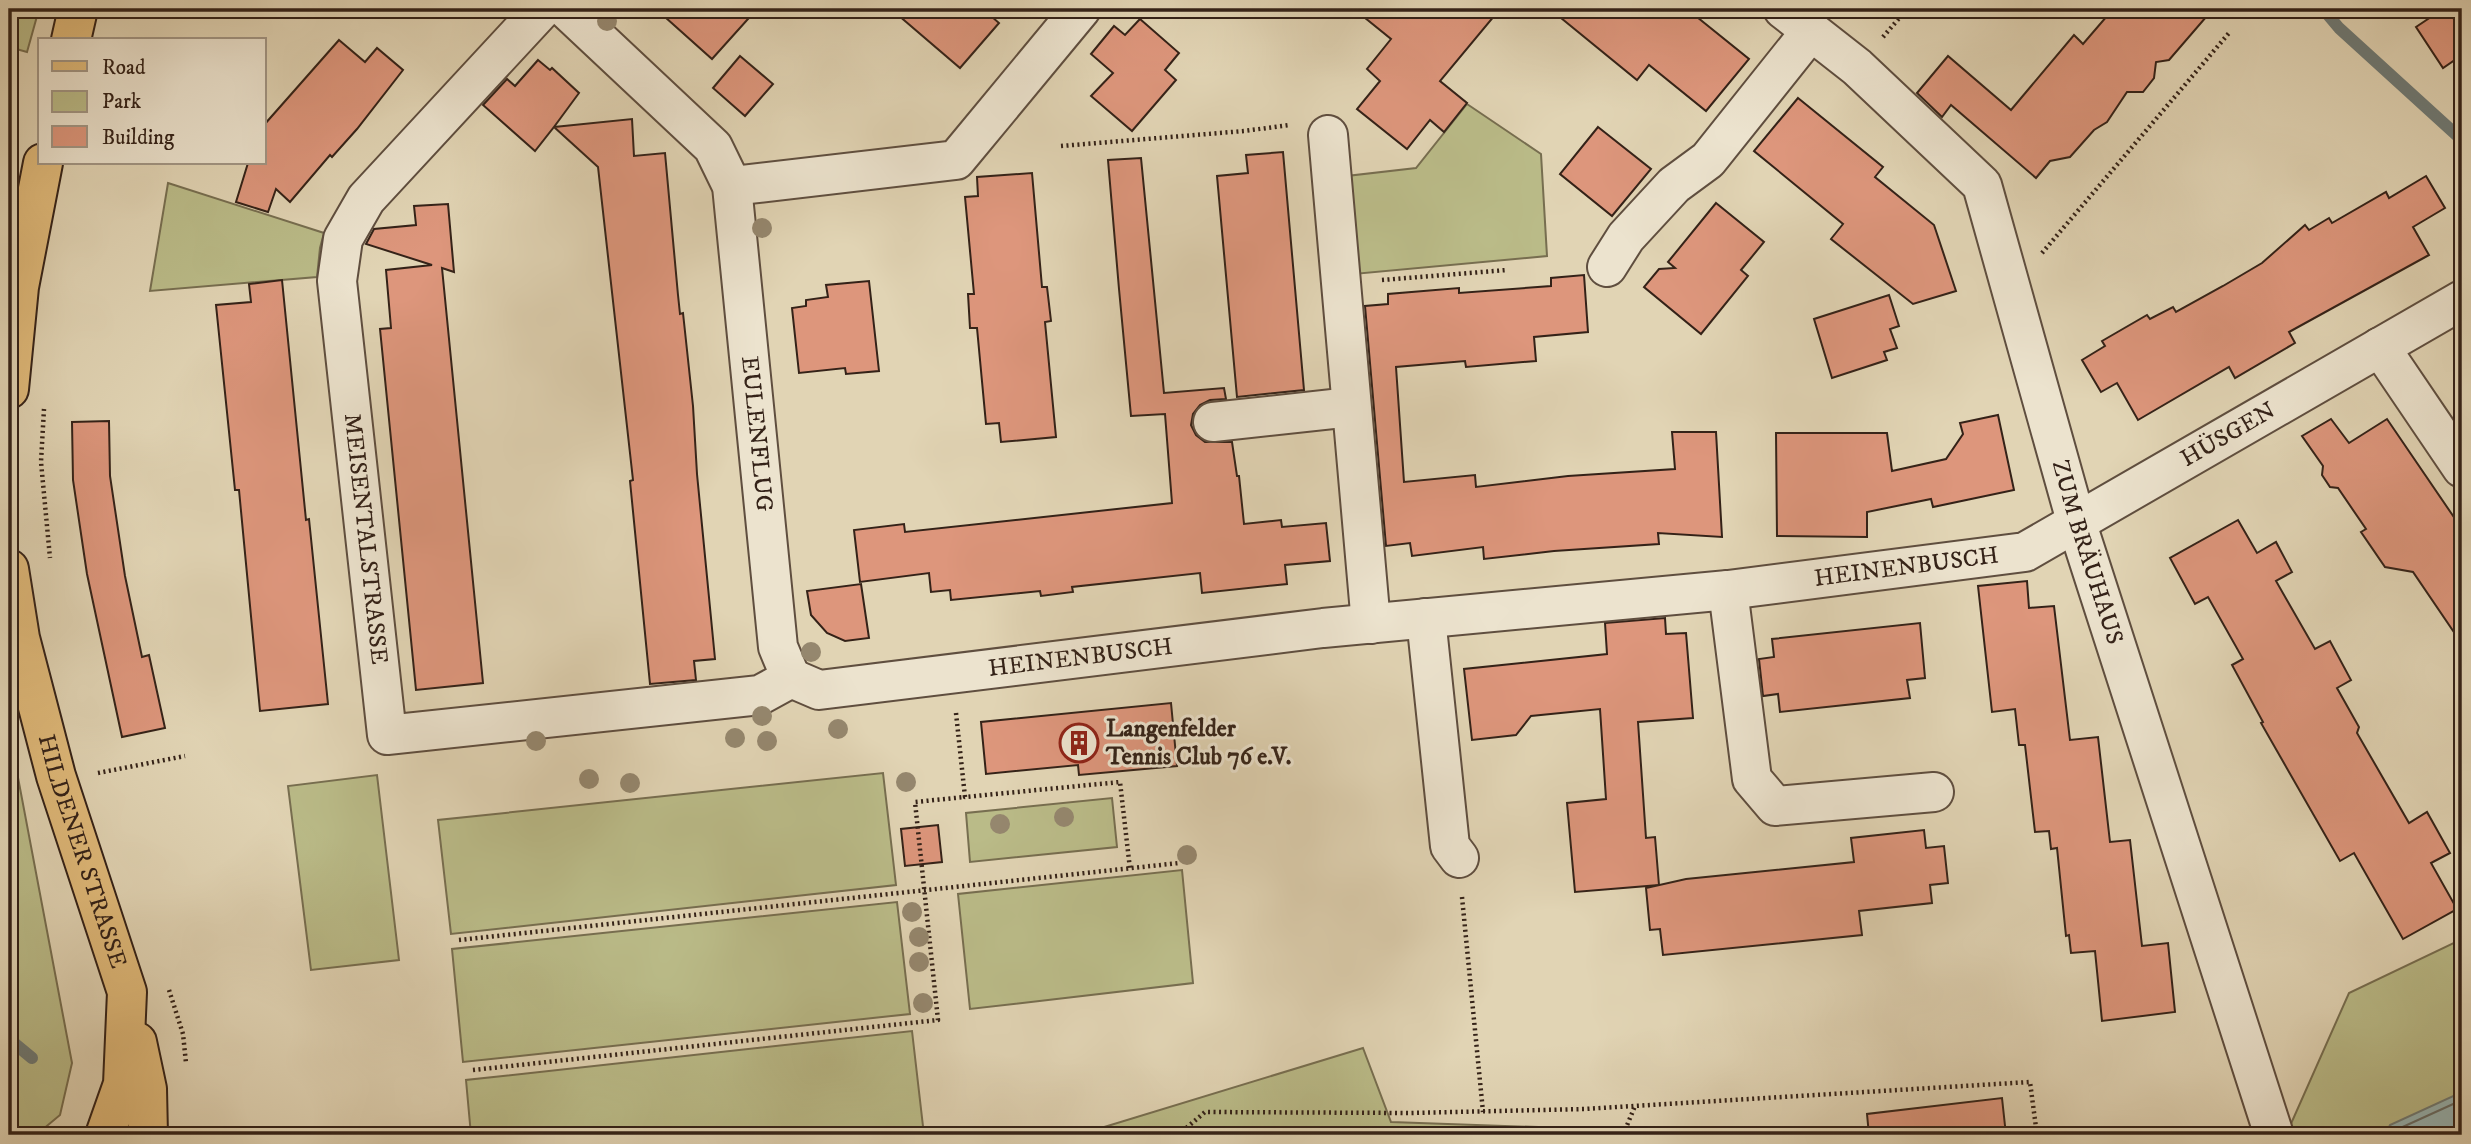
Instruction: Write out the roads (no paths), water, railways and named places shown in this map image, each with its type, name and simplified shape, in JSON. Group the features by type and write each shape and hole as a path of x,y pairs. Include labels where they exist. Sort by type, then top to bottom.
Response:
{"main road":[{"path":"71,38 78,9"},
{"path":"9,389 19,287 43,164"},
{"name":"HILDENER STRASSE","path":"9,569 20,638 56,776 127,992 122,1084 105,1135"},
{"path":"127,992 148,1089 148,1135"}],"street":[{"name":"MEISENTALSTRASSE","path":"542,9 366,199 344,239 337,281 387,735 760,695 792,678"},
{"name":"EULENFLUG","path":"566,9 713,147 732,186 778,647 792,678"},
{"path":"732,186 956,160 1081,9"},
{"name":"ZUM BRÄUHAUS","path":"1607,267 1626,237 1674,185 1708,160 1797,20 1857,67 1982,185 2076,521 2274,1135"},
{"path":"1328,135 1371,624"},
{"name":"HÜSGEN","path":"2076,521 2145,485 2462,300"},
{"path":"2380,347 2462,468"},
{"path":"1213,422 1351,407"},
{"name":"HEINENBUSCH","path":"792,678 819,690 1371,624 1728,590 2025,552 2076,521"},
{"path":"1728,590 1752,779 1775,806 1934,792"},
{"path":"1426,618 1450,846 1459,858"}],"water":[{"path":"2462,1092 2462,1135 2385,1135 2390,1125"}],"waterway":[{"path":"2323,9 2339,28 2462,140"},
{"path":"9,1039 32,1058"}],"place":[{"name":"Langenfelder Tennis Club 76 e.V.","path":"1079,743"}]}
